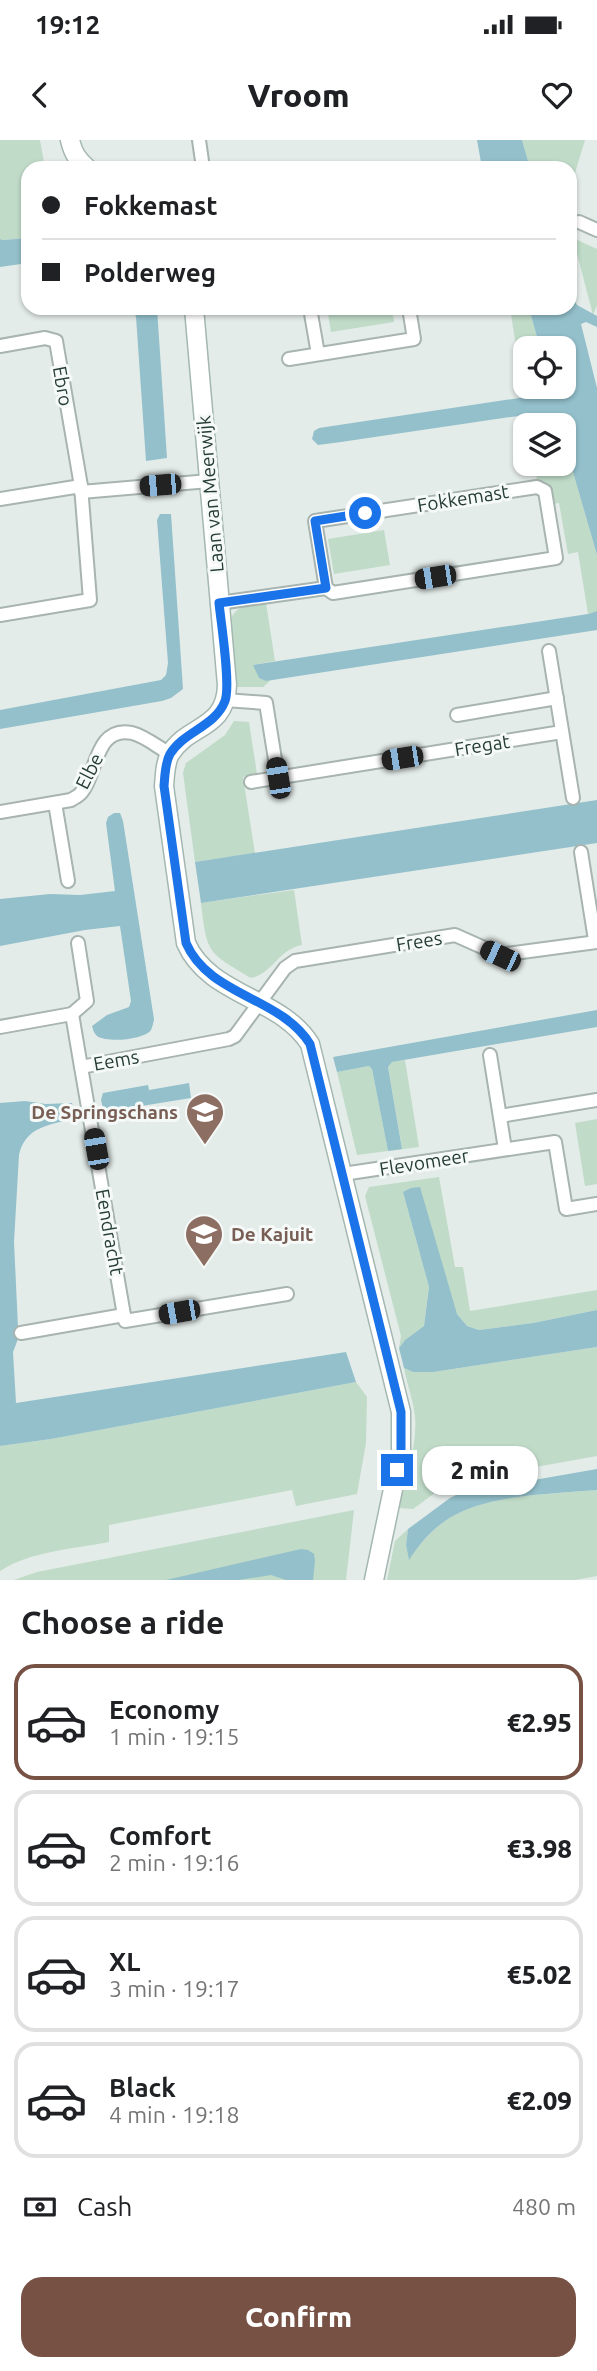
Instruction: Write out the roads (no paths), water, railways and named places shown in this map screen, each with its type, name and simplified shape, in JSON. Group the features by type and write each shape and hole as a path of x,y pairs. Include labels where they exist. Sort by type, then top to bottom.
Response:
{"street":[{"path":"71,140 72,150 79,161"},
{"path":"199,140 202,161"},
{"path":"579,222 597,230"},
{"name":"Laan van Meerwijk","path":"195,315 227,685 225,700"},
{"path":"311,315 318,354"},
{"path":"289,359 414,339 410,315"},
{"name":"Ebro","path":"0,346 45,338 55,341 81,489 90,600 0,614"},
{"path":"0,499 81,489 209,481"},
{"name":"Fokkemast","path":"219,603 326,588 333,593 556,558 545,491 537,487 315,521 326,588"},
{"path":"549,650 573,797"},
{"name":"Fregat","path":"457,715 556,698"},
{"path":"278,778 266,703 225,700 215,718 176,746 170,754 164,786 186,943 191,955 209,974 298,1028 310,1044 401,1412 401,1451 374,1580"},
{"name":"Fregat","path":"251,782 562,732"},
{"name":"Elbe","path":"0,811 71,800 80,794 99,750 108,738 121,733 133,733 170,754"},
{"path":"55,803 68,881"},
{"name":"Frees","path":"258,1003 285,968 295,961 455,935 500,956 596,941 581,852"},
{"path":"0,1027 72,1014 87,1001 78,943"},
{"name":"Eems","path":"72,1014 81,1067 229,1039 258,1003"},
{"path":"490,1055 505,1149"},
{"name":"Eendracht","path":"81,1067 124,1315"},
{"path":"500,1116 597,1100"},
{"name":"Flevomeer","path":"343,1174 555,1142 566,1209 597,1204"},
{"path":"20,1333 124,1315 125,1321 287,1294"}],"water":[{"path":"477,140 522,140 528,161 481,161"},
{"path":"0,239 21,239 21,264 0,267"},
{"path":"577,305 597,316 597,327 586,322 581,324 597,388 597,555 574,476 576,413 513,413 513,417 318,445 312,439 314,431 319,428 513,399 576,399 576,336 537,336 531,315 577,315"},
{"path":"135,315 157,315 167,458 146,461"},
{"path":"160,514 171,514 183,689 162,701 0,729 0,710 161,680 166,675 168,663 157,520"},
{"path":"597,611 597,630 266,681 259,678 253,665 588,614"},
{"path":"597,800 597,843 201,903 195,862"},
{"path":"120,813 123,821 154,1019 151,1030 147,1033 117,1040 97,1036 92,1026 107,1015 129,1007 131,1001 120,926 0,946 0,899 115,891 106,823 108,817"},
{"path":"597,1010 597,1027 392,1062 388,1067 402,1149 388,1151 372,1069 369,1066 337,1072 333,1057"},
{"path":"189,1083 191,1098 104,1112 101,1100 103,1093 148,1085 149,1090"},
{"path":"25,1101 46,1104 72,1103 75,1119 40,1128 27,1138 19,1155 14,1242 18,1327 18,1339 13,1352 16,1403 346,1352 356,1382 51,1439 0,1446 0,1103"},
{"path":"420,1187 457,1314 467,1326 479,1330 533,1323 597,1310 597,1347 433,1372 413,1372 404,1368 399,1348 424,1326 429,1287 403,1192"},
{"path":"597,1469 597,1490 522,1496 467,1509 433,1531 409,1560 406,1545 408,1529 460,1493"},
{"path":"301,1549 314,1554 313,1580 286,1580 271,1575 239,1580 166,1580"}],"place":[{"name":"De Springschans","path":"205,1146"},
{"name":"De Kajuit","path":"204,1268"}]}
